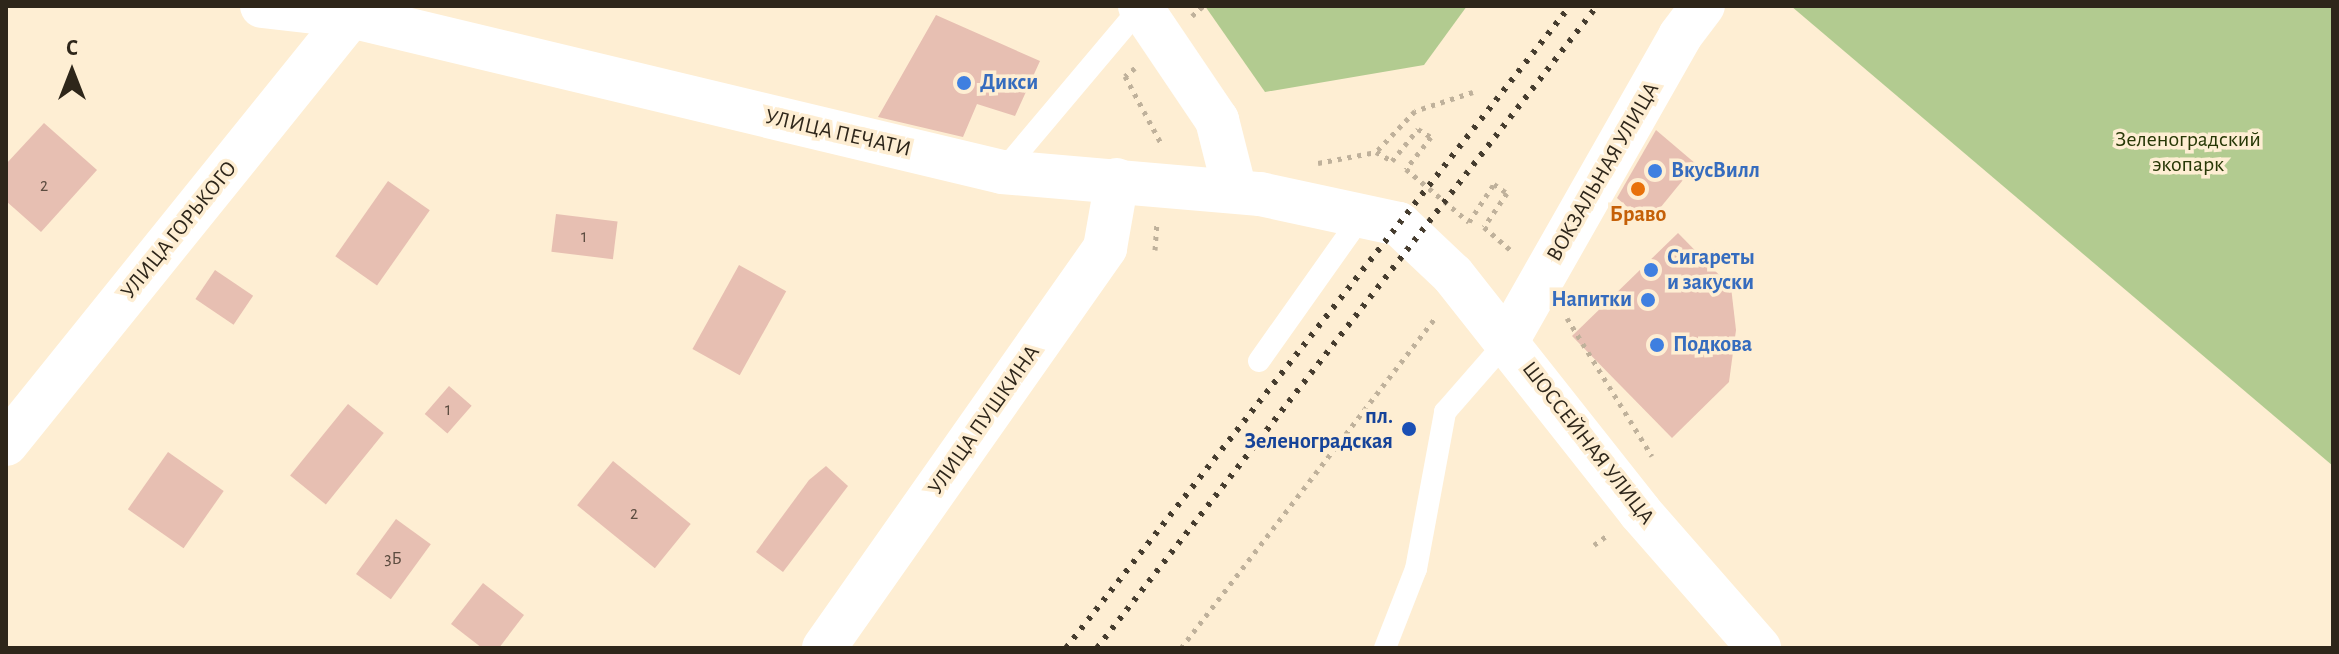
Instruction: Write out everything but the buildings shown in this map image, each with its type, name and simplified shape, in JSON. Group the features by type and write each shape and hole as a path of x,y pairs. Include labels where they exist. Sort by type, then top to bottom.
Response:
{"street":[{"name":"УЛИЦА ПЕЧАТИ","path":"262,6 374,16 1002,172 1235,191 1363,214 1399,224 1416,239"},
{"name":"ВОКЗАЛЬНАЯ УЛИЦА","path":"1507,341 1680,36 1703,6"},
{"name":"УЛИЦА ГОРЬКОГО","path":"6,444 374,16"},
{"path":"1148,19 1217,120 1235,191"},
{"name":"УЛИЦА ПУШКИНА","path":"824,648 1105,248 1117,180"},
{"name":"ШОССЕЙНАЯ УЛИЦА","path":"1416,239 1507,341 1640,512 1759,648"}],"lane":[{"path":"1002,172 1148,19"},
{"path":"1259,361 1363,214"},
{"path":"1385,648 1416,569 1445,412 1507,341"}],"path":[{"path":"1155,250 1160,185 1168,155 1125,76 1148,19 1203,6"},
{"path":"1473,92 1415,111 1376,152 1392,161 1418,129 1431,137 1406,169 1469,222 1494,184 1507,193 1484,227 1542,278"},
{"path":"1181,648 1440,313"}],"green space":[{"path":"1205,6 1467,6 1424,65 1265,92"},
{"name":"Зеленоградский экопарк","path":"1791,6 2333,6 2333,466"}],"railway":[{"path":"1066,648 1570,6"},
{"path":"1097,648 1597,6"}],"place":[{"name":"Дикси","path":"964,83"},
{"name":"ВкусВилл","path":"1655,171"},
{"name":"Браво","path":"1638,189"},
{"name":"Сигареты и закуски","path":"1651,270"},
{"name":"Напитки","path":"1648,300"},
{"name":"Подкова","path":"1657,345"},
{"name":"пл. Зеленоградская","path":"1409,429"}]}
